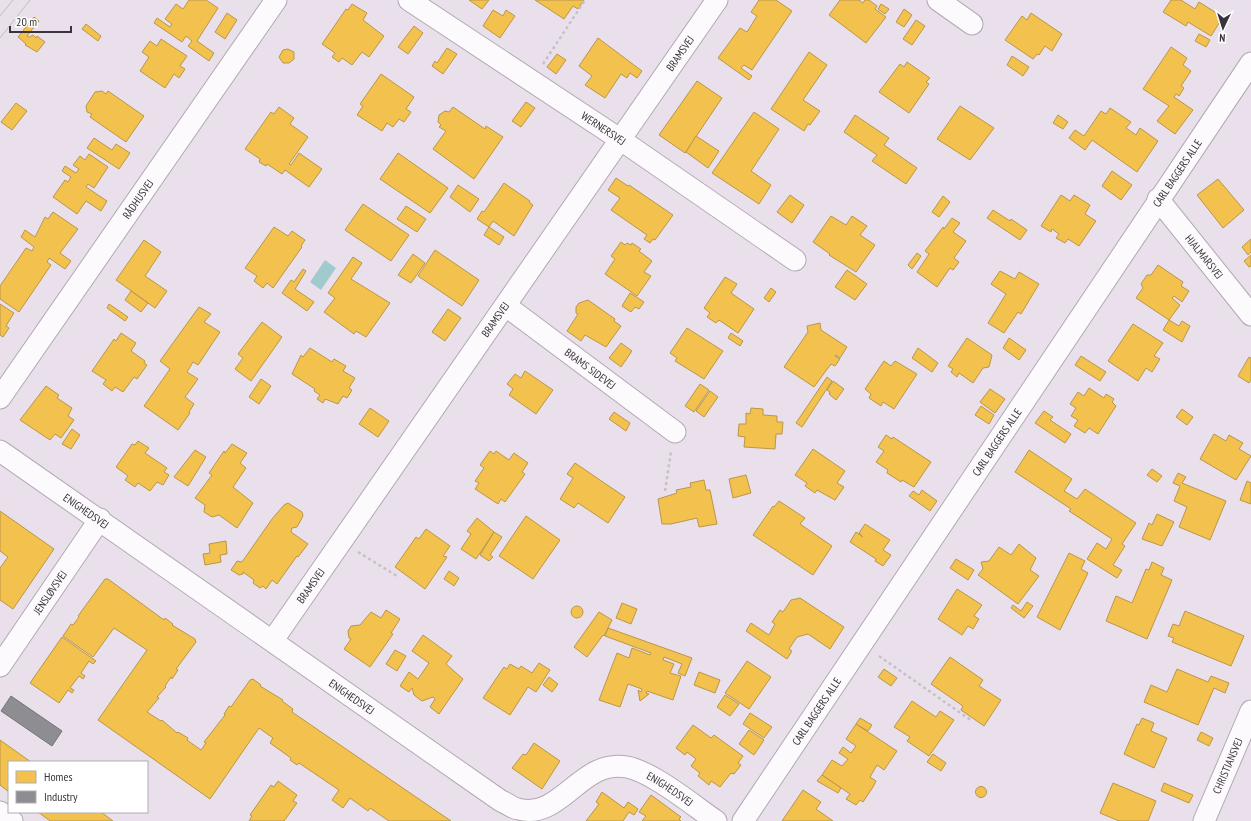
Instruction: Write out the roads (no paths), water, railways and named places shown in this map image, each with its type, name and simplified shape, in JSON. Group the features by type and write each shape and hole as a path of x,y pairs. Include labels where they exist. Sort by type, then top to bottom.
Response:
{"street":[{"name":"RÅDHUSVEJ","path":"0,398 276,0"},
{"name":"WERNERSVEJ","path":"409,0 621,140 795,260"},
{"name":"BRAMSVEJ","path":"273,640 717,0"},
{"path":"938,0 972,24"},
{"name":"CARL BAGGERS ALLE","path":"743,821 1158,199 1251,63"},
{"name":"HJALMARSVEJ","path":"1158,199 1251,314"},
{"name":"BRAMS SIDEVEJ","path":"506,306 675,432"},
{"name":"ENIGHEDSVEJ","path":"0,451 100,519 501,801 535,816 583,779 602,768 627,767 651,777 716,821"},
{"name":"JENSLØVSVEJ","path":"0,666 100,519"},
{"name":"CHRISTIANSVEJ","path":"1204,821 1251,711"},
{"path":"0,812 12,821"}],"tram line":[{"path":"0,16 13,0"},
{"path":"0,38 30,0"}]}
